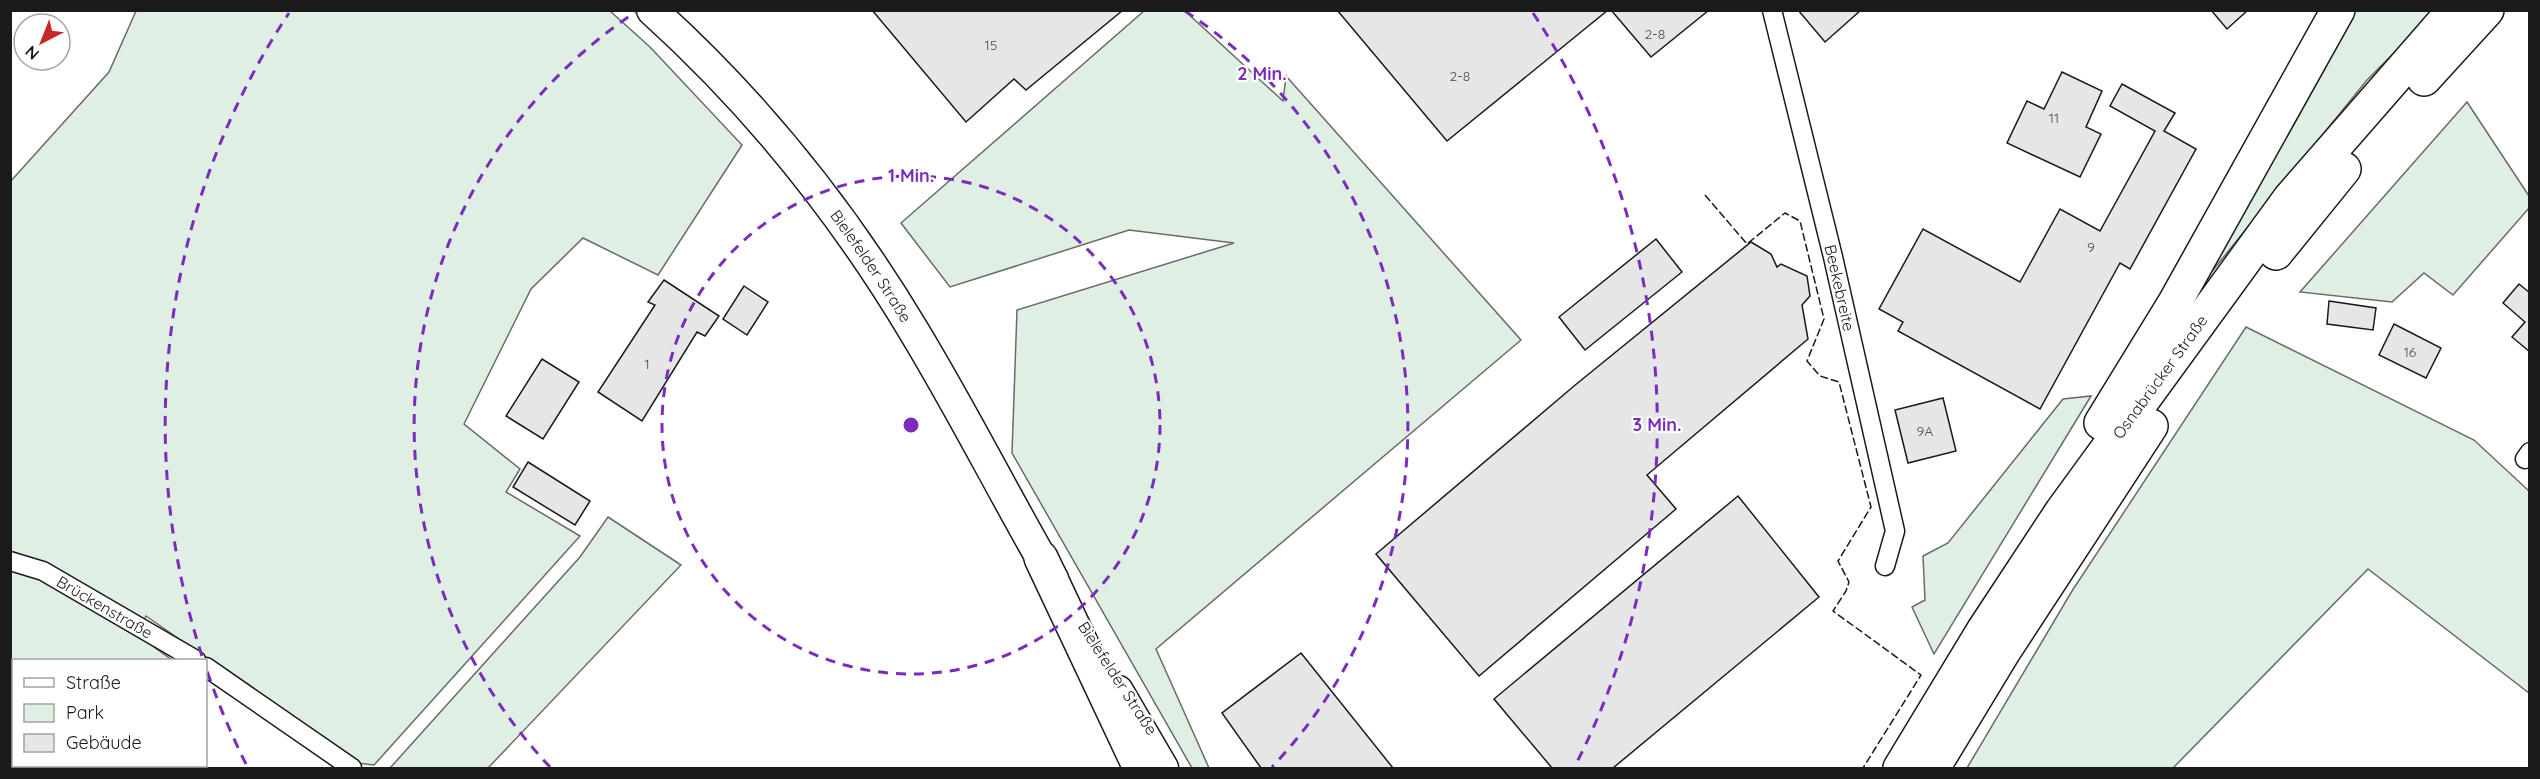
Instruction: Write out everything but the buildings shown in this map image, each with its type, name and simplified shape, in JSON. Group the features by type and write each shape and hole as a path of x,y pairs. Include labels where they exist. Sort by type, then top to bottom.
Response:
{"highway":[{"path":"1983,631 2081,456 2174,304 2338,10"},
{"name":"Osnabrücker Straße","path":"1900,768 1983,631 2062,511 2290,198 2454,10"},
{"name":"Osnabrücker Straße","path":"1934,768 2004,651 2118,474 2221,323 2364,145 2487,10"},
{"path":"1041,558 1140,768"}],"main road":[{"name":"Bielefelder Straße","path":"652,10 768,128 846,228 915,333 1041,558 1163,768"},
{"name":"Bielefelder Straße","path":"1041,558 1176,768"}],"street":[{"name":"Beekebreite","path":"1772,10 1833,257 1895,531 1885,566"},
{"name":"Brückenstraße","path":"10,561 43,571 194,659"},
{"path":"207,668 352,768"}],"green space":[{"path":"136,11 610,11 650,47 742,145 658,275 583,238 531,289 464,424 520,469 506,492 580,536 374,765 357,763 146,616 136,634 171,659 12,659 12,767 151,768 11,768 10,182 109,72"},
{"path":"1144,11 1185,11 1283,101 1286,76 1521,340 1156,649 1209,768 1192,768 1012,453 1017,310 1234,243 1129,230 950,287 901,223"},
{"path":"2354,11 2436,11 2367,80 2205,280"},
{"path":"2467,102 2529,196 2529,208 2453,295 2424,273 2392,302 2300,292"},
{"path":"2246,327 2474,440 2529,491 2529,693 2368,569 2173,768 1967,768 2072,591"},
{"path":"2091,396 1934,654 1912,607 1925,600 1923,556 1948,543 2063,399"},
{"path":"608,517 681,565 488,768 390,768 580,557"}],"fence":[{"path":"1705,195 1747,244 1785,213 1800,221 1824,319 1807,361 1820,376 1839,382 1871,507 1838,561 1849,582 1833,611 1921,675 1863,768"}]}
